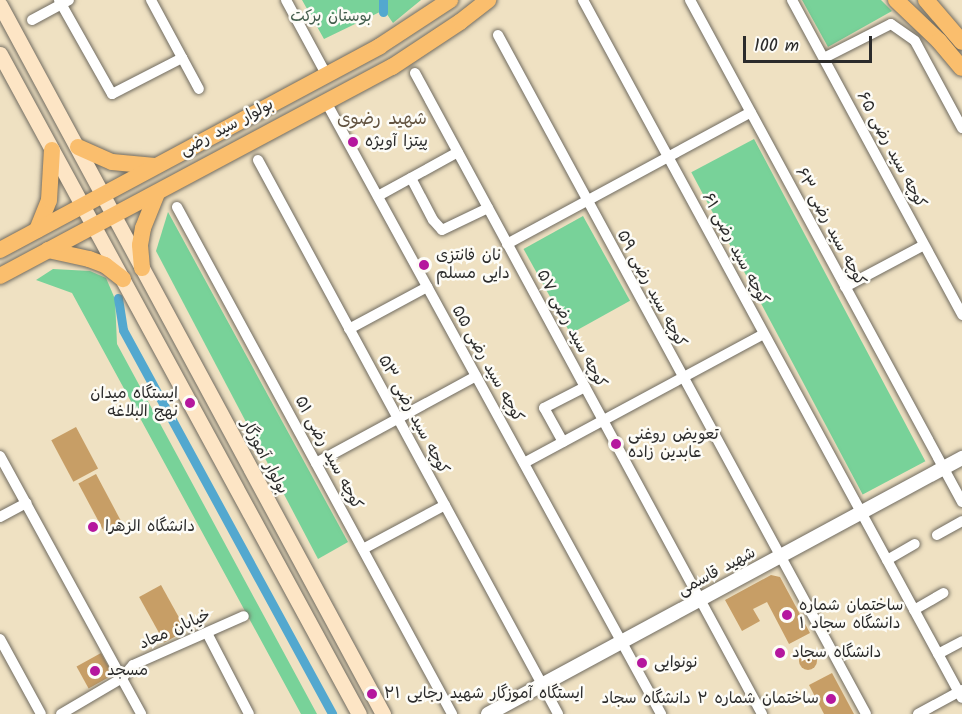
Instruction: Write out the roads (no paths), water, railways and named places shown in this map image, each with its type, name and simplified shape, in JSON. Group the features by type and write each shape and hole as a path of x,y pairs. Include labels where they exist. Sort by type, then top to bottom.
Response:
{"main road":[{"name":"بولوار سید رضی","path":"0,250 414,26 450,0"},
{"name":"بولوار سید رضی","path":"94,227 427,46 488,0"},
{"path":"896,0 939,41"},
{"path":"905,0 962,68"},
{"path":"926,0 962,42"},
{"path":"0,5 103,194"},
{"path":"0,54 359,714"},
{"path":"78,147 112,162 156,166"},
{"path":"38,230 49,200 52,150"},
{"name":"بولوار آموزگار","path":"103,194 383,714"},
{"path":"142,268 142,228 157,194"},
{"path":"0,276 94,227"},
{"path":"48,250 105,265 123,279"}],"street":[{"path":"151,0 199,89"},
{"path":"286,0 326,74"},
{"name":"کوچه سید رضی ۶۱","path":"583,0 961,693"},
{"name":"کوچه سید رضی ۶۳","path":"690,0 962,502"},
{"name":"کوچه سید رضی ۶۵","path":"792,0 962,315"},
{"path":"32,20 63,1 112,94 182,58"},
{"path":"824,58 891,24 915,41 962,128"},
{"name":"کوچه سید رضی ۵۹","path":"498,35 866,714"},
{"name":"کوچه سید رضی ۵۷","path":"415,73 762,714"},
{"name":"کوچه سید رضی ۵۵","path":"326,102 661,714"},
{"path":"507,244 751,112"},
{"path":"378,196 458,152"},
{"name":"کوچه سید رضی ۵۳","path":"258,160 558,714"},
{"path":"411,178 433,220 442,230 488,208"},
{"name":"کوچه سید رضی ۵۱","path":"177,207 452,714"},
{"path":"845,287 924,245"},
{"path":"349,329 427,287"},
{"path":"524,463 764,334"},
{"path":"316,463 476,376"},
{"path":"563,442 544,408 585,387"},
{"path":"0,456 141,714"},
{"name":"شهید قاسمی","path":"488,714 962,458"},
{"path":"0,517 26,503"},
{"path":"363,549 445,505"},
{"path":"937,535 962,521"},
{"path":"887,560 915,544"},
{"path":"914,610 944,593"},
{"name":"خیابان معاد","path":"61,714 122,678 133,665 244,616"},
{"path":"207,633 249,714"},
{"path":"0,639 41,714"},
{"path":"938,654 962,641"},
{"path":"918,714 961,693"}],"waterway":[{"path":"383,0 383,12"},
{"path":"118,298 123,330 332,714"}],"place":[{"name":"پیتزا آویژه","path":"353,142"},
{"name":"نان فانتزی دایی مسلم","path":"424,265"},
{"name":"ایستگاه میدان نهج البلاغه","path":"190,403"},
{"name":"تعویض روغنی عابدین زاده","path":"616,444"},
{"name":"دانشگاه الزهرا","path":"93,527"},
{"name":"ساختمان شماره ۱ دانشگاه سجاد","path":"787,615"},
{"name":"دانشگاه سجاد","path":"780,653"},
{"name":"نونوایی","path":"642,663"},
{"name":"مسجد","path":"95,671"},
{"name":"ایستگاه آموزگار شهید رجایی ۲۱","path":"372,694"},
{"name":"ساختمان شماره ۲ دانشگاه سجاد","path":"831,699"}],"district":[{"name":"شهید رضوی","path":"382,120"}],"park label":[{"name":"بوستان برکت","path":"331,17"}]}
